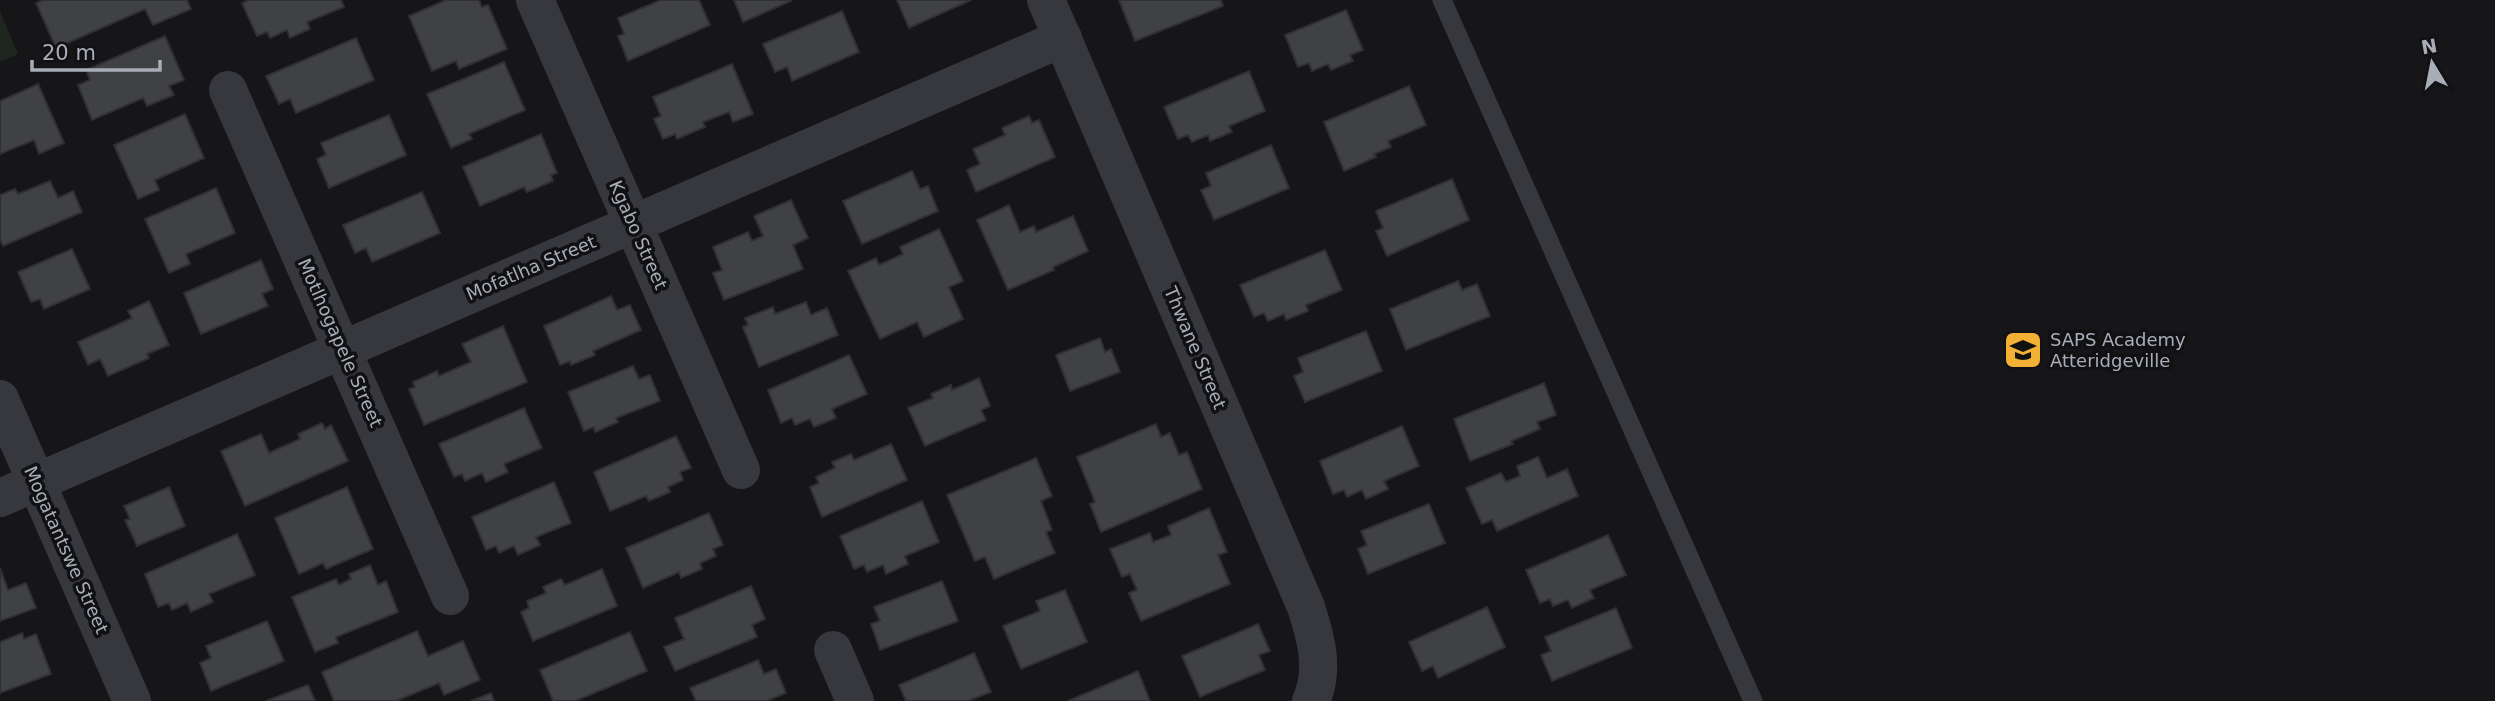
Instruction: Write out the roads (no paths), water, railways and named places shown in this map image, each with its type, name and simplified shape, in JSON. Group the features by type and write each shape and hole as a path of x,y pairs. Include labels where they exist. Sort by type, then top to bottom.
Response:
{"street":[{"name":"Kgabo Street","path":"535,0 741,470"},
{"name":"Thwane Street","path":"1046,0 1306,607 1319,661 1318,687 1311,701"},
{"name":"Mofatlha Street","path":"0,498 1063,38"},
{"name":"Motlhogapele Street","path":"228,90 450,596"},
{"name":"Mogatantswe Street","path":"0,399 132,701"},
{"path":"833,650 855,701"}],"lane":[{"path":"1441,0 1753,701"}],"place":[{"name":"SAPS Academy Atteridgeville","path":"2023,350"}]}
